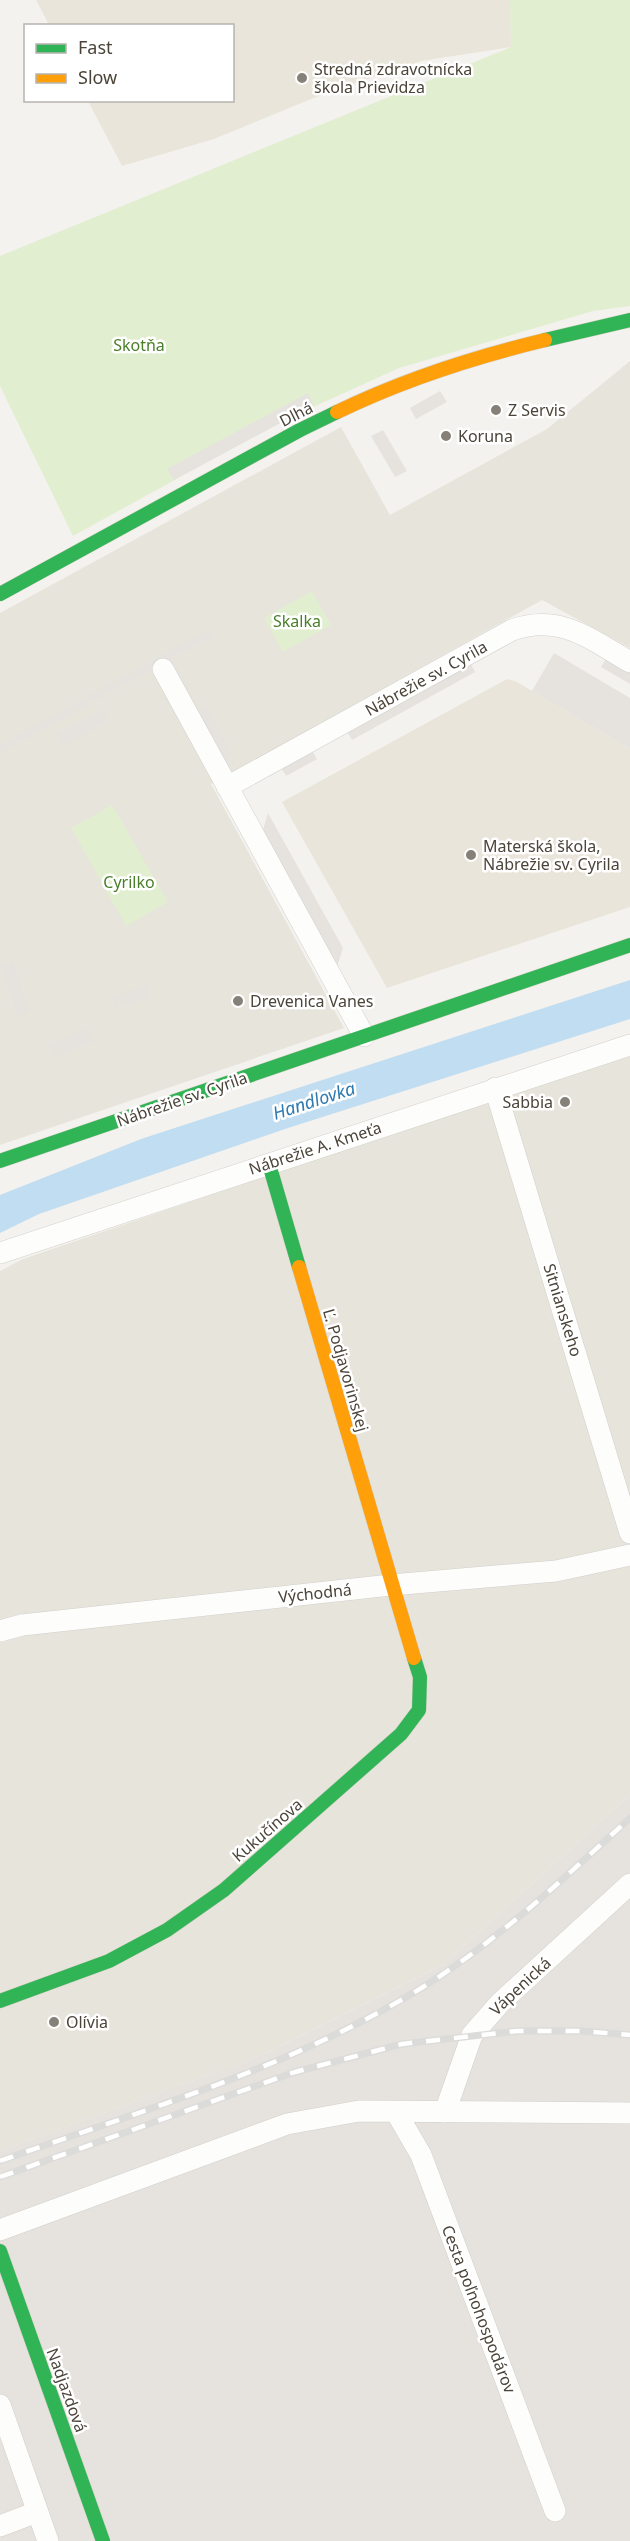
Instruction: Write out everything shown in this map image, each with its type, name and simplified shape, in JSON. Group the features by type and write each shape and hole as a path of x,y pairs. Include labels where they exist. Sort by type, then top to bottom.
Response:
{"street":[{"name":"Dlhá","path":"0,594 290,435 350,406 494,352 630,320"},
{"name":"Nábrežie sv. Cyrila","path":"227,787 512,630 527,625 546,623 573,630 630,662"},
{"path":"163,669 364,1036"},
{"name":"Nábrežie sv. Cyrila","path":"0,1161 630,945"},
{"name":"Nábrežie A. Kmeťa","path":"0,1252 630,1045"},
{"name":"Sitnianskeho","path":"495,1088 630,1533"},
{"name":"Ľ. Podjavorinskej","path":"269,1164 391,1585"},
{"name":"Východná","path":"0,1631 22,1625 391,1585 556,1571 630,1555"},
{"name":"Kukučínova","path":"0,2001 109,1961 167,1930 224,1890 401,1734 419,1710 420,1677 391,1585"},
{"name":"Vápenická","path":"445,2112 466,2047 481,2023 500,2002 630,1884"},
{"name":"Cesta poľnohospodárov","path":"396,2112 421,2155 555,2511"},
{"path":"0,2230 286,2124 338,2113 630,2113"},
{"name":"Nadjazdová","path":"0,2251 103,2541"},
{"path":"0,2405 48,2541"},
{"path":"0,2526 37,2512"}],"shaded area":[{"name":"Stredná zdravotnícka škola Prievidza","path":"36,0 510,0 511,47 421,61 321,95 214,139 122,166 89,102 234,102 234,24 48,24"},
{"path":"630,361 630,648 542,600 211,784 344,1028 0,1145 0,613 341,427 390,515 547,429"},
{"path":"440,391 447,402 416,419 410,408"},
{"path":"308,393 314,405 174,480 167,469"},
{"path":"383,430 407,471 395,477 371,436"},
{"path":"209,629 213,636 0,753 0,745"},
{"path":"554,653 630,698 630,749 532,691"},
{"path":"608,655 630,668 630,684 601,667"},
{"path":"469,660 475,672 352,740 345,728"},
{"name":"Materská škola, Nábrežie sv. Cyrila","path":"507,679 517,682 630,749 630,907 387,988 282,802"},
{"path":"207,706 232,754 219,762 193,714"},
{"path":"102,709 109,721 64,746 57,734"},
{"path":"310,747 317,759 286,776 279,764"},
{"path":"268,813 343,948 337,967 262,833"},
{"path":"13,961 30,1012 18,1016 0,965"},
{"path":"147,985 151,997 115,1009 111,997"},
{"path":"88,1029 93,1043 52,1058 47,1044"},
{"path":"630,1054 630,1795 443,1965 267,2053 0,2151 0,1271 23,1259"},
{"path":"630,1795 630,2541 0,2541 0,2151 267,2053 443,1965"}],"green space":[{"name":"Skotňa","path":"510,0 630,0 630,306 593,311 399,368 278,423 73,536 0,386 0,256 511,47"},
{"name":"Skalka","path":"312,591 331,625 283,652 264,618"},
{"name":"Cyrilko","path":"112,805 168,902 126,926 71,828"}],"water":[{"name":"Handlovka","path":"630,980 630,1019 288,1128 39,1214 0,1233 0,1195 141,1139"}],"railway":[{"path":"0,2161 162,2105 270,2064 373,2015 423,1987 478,1949 530,1907 630,1818"},
{"path":"0,2177 295,2072 402,2044 517,2031 582,2031 630,2035"}],"traffic: fast":[{"path":"545,340 630,320"},
{"path":"0,594 337,412"},
{"path":"0,1161 630,945"},
{"path":"269,1164 299,1267"},
{"path":"0,2001 109,1961 167,1930 224,1890 401,1734 419,1710 420,1677 414,1658"},
{"path":"0,2251 103,2541"}],"traffic: slow":[{"path":"337,412 439,370 545,340"},
{"path":"299,1267 414,1658"}],"place":[{"name":"Stredná zdravotnícka škola Prievidza","path":"302,78"},
{"name":"Z Servis","path":"496,410"},
{"name":"Koruna","path":"446,436"},
{"name":"Materská škola, Nábrežie sv. Cyrila","path":"471,855"},
{"name":"Drevenica Vanes","path":"238,1001"},
{"name":"Sabbia","path":"565,1102"},
{"name":"Olívia","path":"54,2022"}]}
